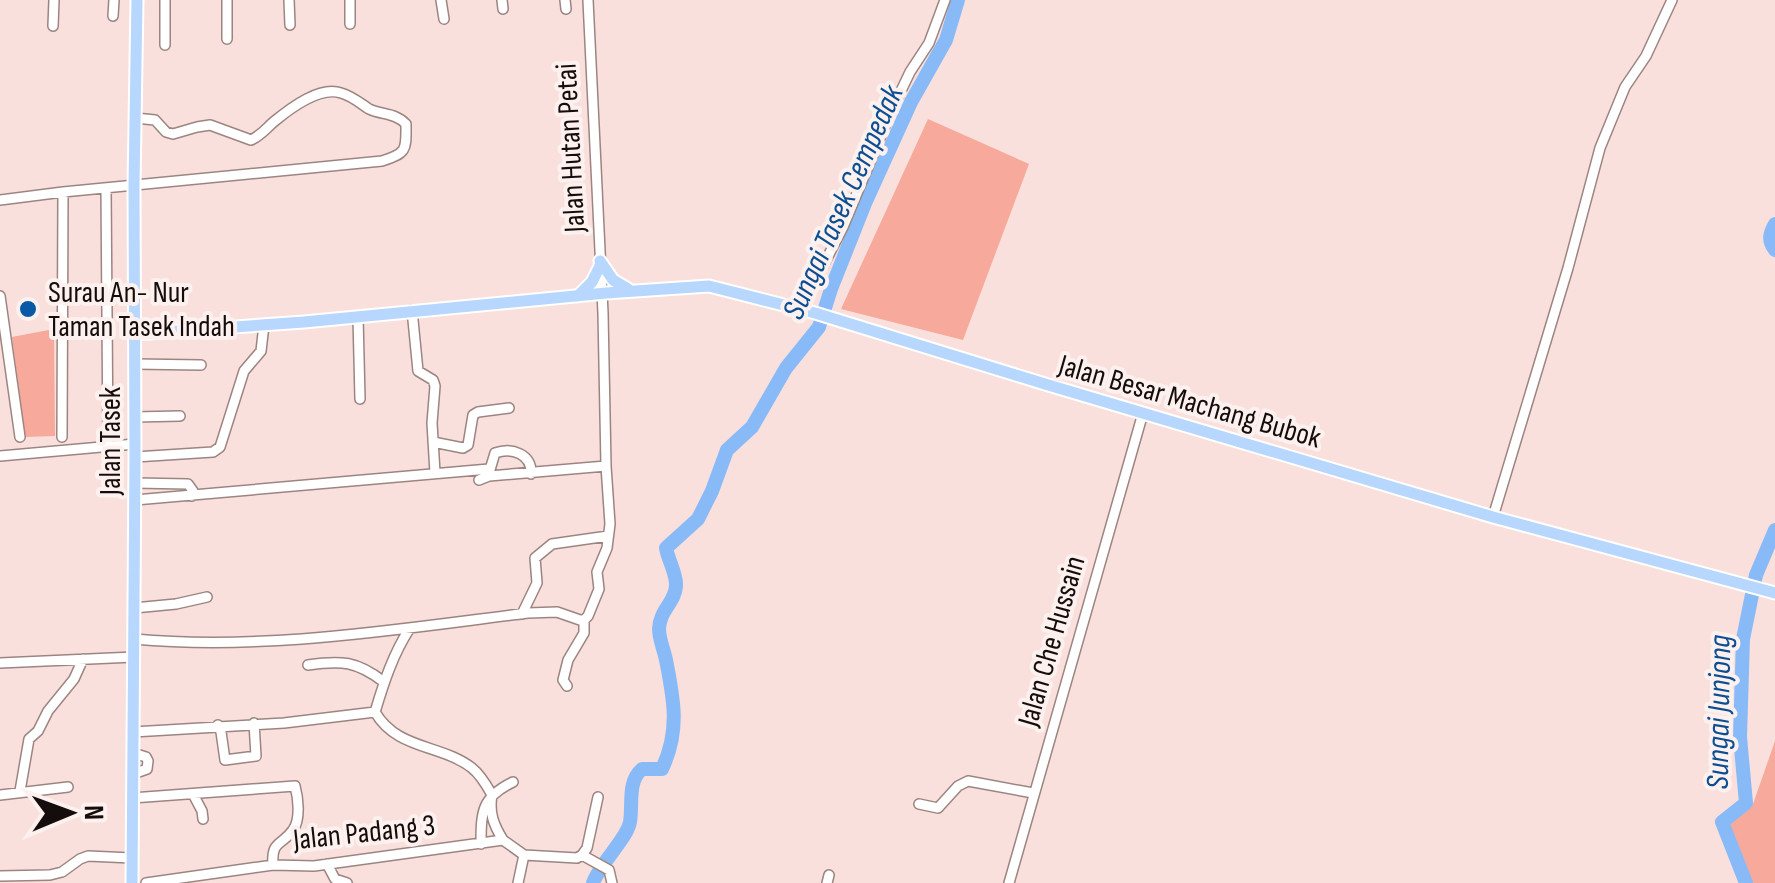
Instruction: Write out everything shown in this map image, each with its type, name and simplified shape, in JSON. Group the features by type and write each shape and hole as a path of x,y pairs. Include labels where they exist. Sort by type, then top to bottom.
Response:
{"main road":[{"name":"Jalan Tasek","path":"132,883 137,0"},
{"path":"578,296 592,282 600,264 612,280 632,291"},
{"name":"Jalan Besar Machang Bubok","path":"601,293 710,286 801,309 1493,517 1768,591"},
{"path":"135,334 601,293"}],"street":[{"path":"54,0 54,26"},
{"path":"113,16 114,0"},
{"path":"164,0 165,44"},
{"path":"227,0 227,39"},
{"path":"289,0 290,25"},
{"path":"350,0 350,24"},
{"path":"441,0 444,19"},
{"name":"Jalan Hutan Petai","path":"566,686 563,680 568,660 584,633 584,620 599,589 597,572 608,536 588,0"},
{"path":"801,309 843,227 945,0"},
{"path":"1493,517 1600,148 1626,87 1646,56 1672,0"},
{"path":"0,200 382,160 400,155 406,147 406,124 400,118 373,111 338,91 306,100 251,140 210,125 174,134 166,132 155,120 136,118"},
{"path":"106,188 108,445"},
{"path":"62,437 63,192"},
{"path":"0,296 20,437"},
{"path":"412,310 418,371 433,380 435,386 435,473"},
{"path":"358,317 360,398"},
{"path":"0,456 108,445 135,450 213,452 220,447 244,371 260,351 264,325"},
{"path":"63,332 107,331"},
{"path":"135,364 201,365"},
{"path":"463,448 468,445 473,415 509,408"},
{"name":"Jalan Che Hussain","path":"1009,883 1143,413"},
{"path":"135,418 180,416"},
{"path":"432,442 463,448 483,474"},
{"path":"483,474 495,453 513,451 529,462 531,473"},
{"path":"135,500 435,473 531,473 606,466"},
{"path":"135,483 188,484 192,496"},
{"path":"522,614 537,583 534,558 545,548 608,536"},
{"path":"134,608 208,598"},
{"path":"134,639 268,642 557,612 584,620"},
{"path":"410,628 397,648 376,712 392,733 472,768 492,794 490,808 503,840 524,854 577,858 587,848 598,796"},
{"path":"0,663 134,656"},
{"path":"20,791 29,739 74,679 84,659"},
{"path":"308,665 358,665 384,682"},
{"path":"133,732 284,723 376,712"},
{"path":"218,725 226,760 238,760 256,756 254,723"},
{"path":"919,804 938,808 968,781 1033,792"},
{"path":"481,844 485,804 492,794 513,782"},
{"path":"132,798 295,786 297,821 293,832 275,846 272,865"},
{"path":"0,795 68,787"},
{"path":"194,794 202,819"},
{"name":"Jalan Padang 3","path":"146,883 272,865 314,866 503,840"},
{"path":"518,883 524,854"},
{"path":"582,855 609,870 612,883"},
{"path":"0,876 50,875 88,856 132,858"},
{"path":"327,864 335,879 347,883"}],"shaded area":[{"path":"928,119 1029,164 963,340 841,309"},
{"path":"54,329 55,436 25,437 12,337"},
{"path":"1775,741 1775,883 1751,883 1726,822 1753,804"}],"waterway":[{"name":"Sungai Tasek Cempedak","path":"593,883 628,829 637,774 642,769 662,769 671,742 673,702 659,629 676,586 666,548 698,519 727,450 752,427 786,368 819,327 866,201 911,102 946,40 958,0"},
{"name":"Sungai Junjong","path":"1775,224 1770,237 1775,250"},
{"name":"Sungai Junjong","path":"1746,883 1722,822 1746,803 1740,737 1743,639 1756,575 1775,530"}],"place":[{"name":"Surau An- Nur Taman Tasek Indah","path":"28,309"}]}
